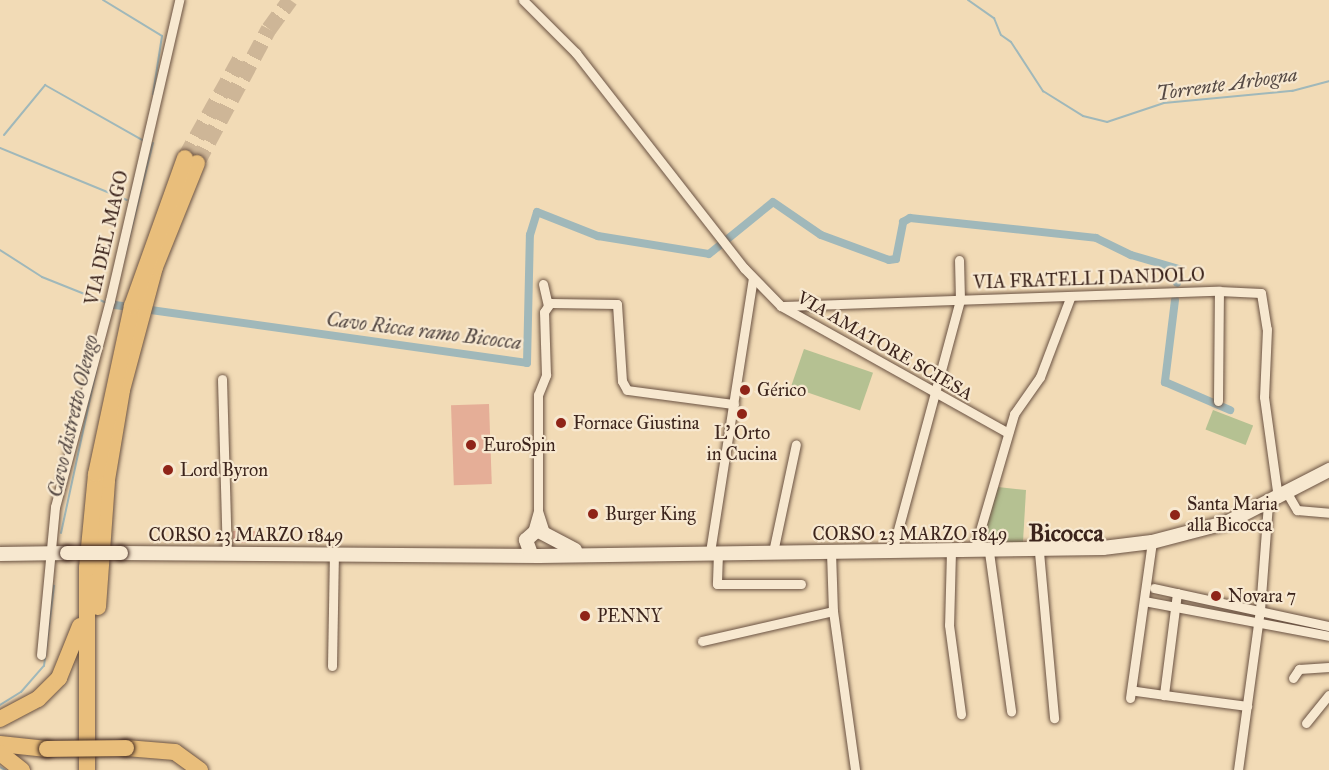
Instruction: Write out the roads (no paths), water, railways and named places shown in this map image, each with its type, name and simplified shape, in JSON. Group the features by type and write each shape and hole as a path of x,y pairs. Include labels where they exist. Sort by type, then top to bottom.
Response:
{"highway":[{"path":"0,719 38,699 65,667 80,630 96,474 112,381 158,225 191,160 146,297 122,390 108,469 99,574 94,766"},
{"path":"87,568 94,766"},
{"path":"0,744 47,749 126,748 176,752 200,770"},
{"path":"0,753 22,770"}],"main road":[{"name":"CORSO 23 MARZO 1849","path":"0,554 1040,552 1152,542 1228,522 1329,470"},
{"name":"CORSO 23 MARZO 1849","path":"493,553 538,533 583,553"},
{"path":"531,554 525,544 538,533 551,546 545,554"}],"street":[{"name":"VIA DEL MAGO","path":"41,655 56,507 109,303 179,0"},
{"name":"VIA AMATORE SCIESA","path":"523,0 576,53 730,251 781,306 935,396 1008,433"},
{"path":"892,552 960,300 959,260"},
{"path":"753,278 714,553 717,584 801,584"},
{"path":"538,533 538,394 546,375 548,304 543,284"},
{"path":"1218,401 1219,291"},
{"name":"VIA FRATELLI DANDOLO","path":"781,306 1070,298 1219,291 1261,293 1268,328 1264,397 1278,498"},
{"path":"974,551 1014,414 1040,377 1070,298"},
{"path":"548,304 617,304 622,385 633,391 734,404"},
{"path":"222,379 227,553"},
{"path":"773,552 796,444"},
{"path":"1238,770 1278,498 1297,510 1329,513"},
{"path":"1152,542 1133,695 1164,695 1247,706"},
{"path":"831,552 833,611 855,770"},
{"path":"951,552 949,625 961,714"},
{"path":"989,552 1011,711"},
{"path":"1040,552 1054,718"},
{"path":"332,666 334,553"},
{"path":"1154,588 1329,626"},
{"path":"1164,695 1177,593"},
{"path":"1144,601 1329,636"},
{"path":"702,641 833,611"},
{"path":"1293,678 1299,669 1329,667"},
{"path":"1306,723 1329,695"}],"waterway":[{"path":"103,0 162,36 153,94"},
{"name":"Torrente Arbogna","path":"968,0 994,18 1001,35 1011,42 1043,91 1083,116 1107,122 1164,103 1292,91 1329,81"},
{"path":"4,135 45,85 144,141"},
{"path":"112,306 153,143"},
{"path":"0,148 127,200"},
{"name":"Cavo Ricca ramo Bicocca","path":"115,305 527,363 530,235 537,212 598,236 709,254 773,202 821,235 889,260 896,259 903,222 910,218 1096,238 1131,255 1179,269 1177,283"},
{"name":"Cavo distretto Olengo","path":"0,250 42,277 107,303"},
{"name":"Cavo Ricca ramo Bicocca","path":"1175,300 1165,382 1230,410"},
{"name":"Cavo distretto Olengo","path":"61,533 97,367"},
{"name":"Cavo distretto Olengo","path":"0,705 21,692 44,666 54,586"},
{"name":"Cavo distretto Olengo","path":"0,767 5,770"}],"tunnel":[{"path":"197,163 269,29 290,0"},
{"path":"185,158 243,54"}],"place":[{"name":"Gérico","path":"745,390"},
{"name":"L' Orto in Cucina","path":"742,414"},
{"name":"Fornace Giustina","path":"561,423"},
{"name":"EuroSpin","path":"471,445"},
{"name":"Lord Byron","path":"168,470"},
{"name":"Burger King","path":"593,514"},
{"name":"Santa Maria alla Bicocca","path":"1175,515"},
{"name":"Novara 7","path":"1216,596"},
{"name":"PENNY","path":"585,616"}],"district":[{"name":"Bicocca","path":"1066,534"}]}
